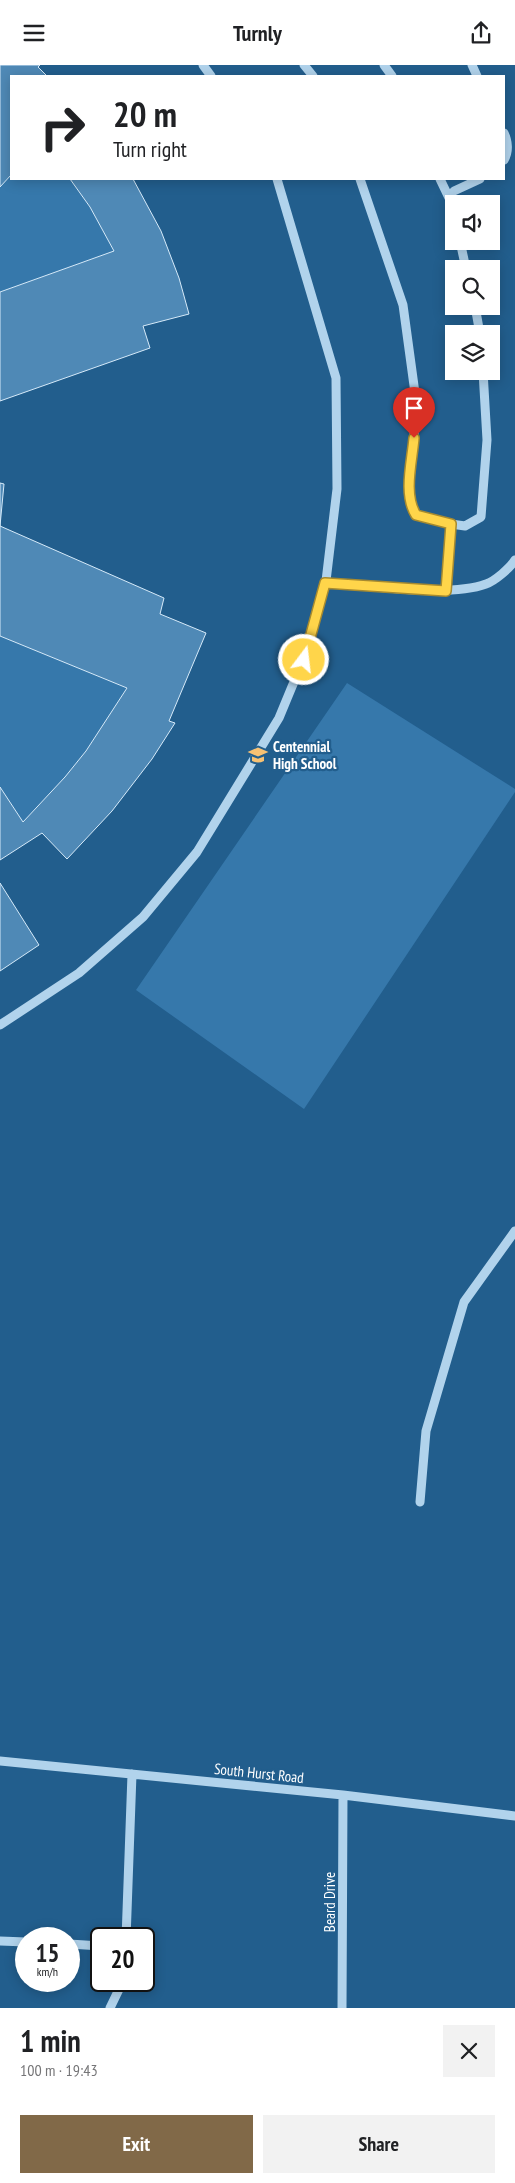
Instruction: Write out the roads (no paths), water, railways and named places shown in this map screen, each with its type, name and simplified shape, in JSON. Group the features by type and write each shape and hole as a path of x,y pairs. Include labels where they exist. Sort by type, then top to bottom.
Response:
{"street":[{"path":"505,136 507,155 505,158"},
{"path":"0,1025 79,973 143,917 197,852 279,718 304,660 325,583 337,489 336,378 277,180"},
{"path":"360,180 404,313 415,393 414,438 409,491 411,506 416,515 465,527 481,517 486,440 483,380"},
{"path":"440,180 448,195"},
{"path":"453,195 454,191 478,180"},
{"path":"446,591 451,524"},
{"path":"325,583 446,591 487,584 512,565 515,560"},
{"path":"420,1502 426,1431 464,1301 515,1231"},
{"name":"South Hurst Road","path":"0,1761 343,1795 515,1816"},
{"path":"126,1927 132,1774"},
{"name":"Beard Drive","path":"342,2008 343,1795"},
{"path":"0,1941 15,1942"},
{"path":"110,2008 118,1992"}],"place":[{"name":"Centennial High School","path":"258,755"}]}
